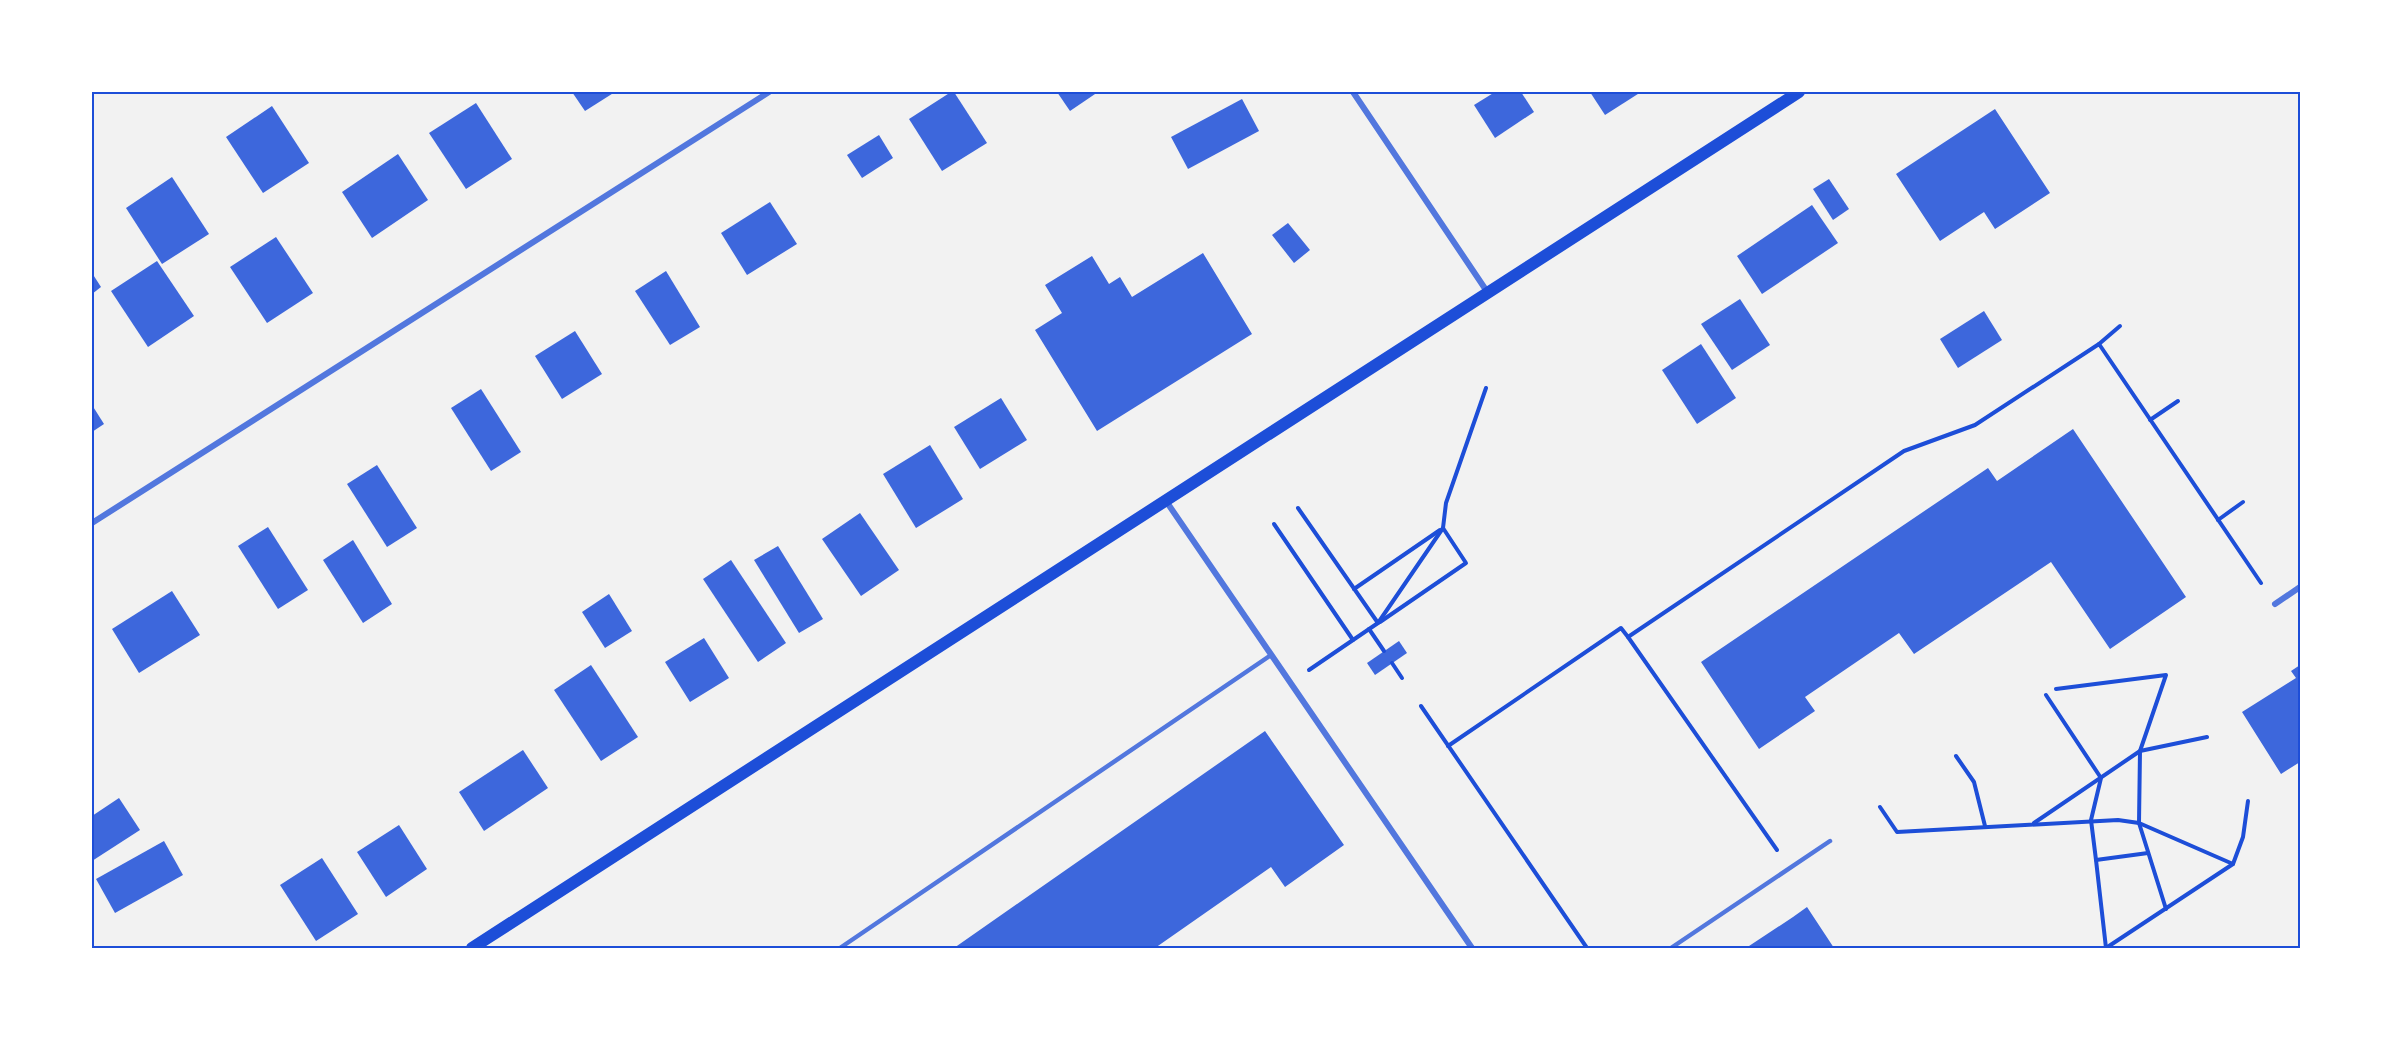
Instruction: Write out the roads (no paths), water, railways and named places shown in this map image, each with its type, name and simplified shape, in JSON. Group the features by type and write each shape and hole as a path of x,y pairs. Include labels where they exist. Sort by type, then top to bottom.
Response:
{"main road":[{"path":"472,948 1799,92"}],"street":[{"path":"92,523 769,92"},
{"path":"1353,92 1488,293"},
{"path":"1165,500 1472,948"},
{"path":"2275,604 2301,587"}],"lane":[{"path":"840,948 1271,655"},
{"path":"1671,948 1830,841"}]}
